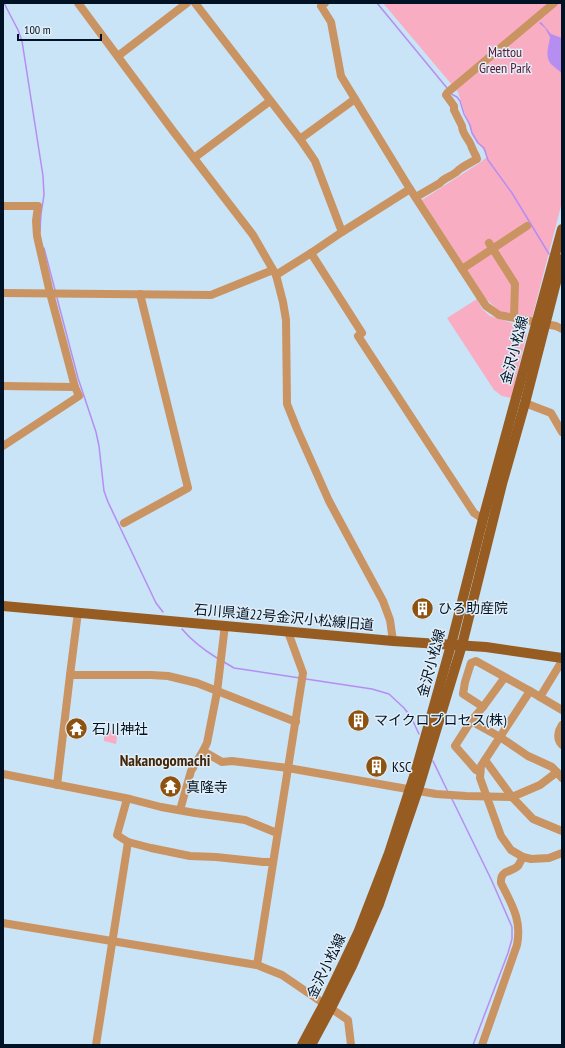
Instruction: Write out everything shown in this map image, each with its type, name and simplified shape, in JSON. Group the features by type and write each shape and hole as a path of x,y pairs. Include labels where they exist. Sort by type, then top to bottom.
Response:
{"main road":[{"name":"金沢小松線","path":"302,1045 352,966 379,904 414,789 462,645 502,484 525,403 540,323 562,229"},
{"name":"金沢小松線","path":"414,789 483,519 540,323 562,259"},
{"name":"石川県道22号金沢小松線旧道","path":"3,606 393,641 486,647 562,658"},
{"name":"金沢小松線","path":"311,1045 328,1006"}],"street":[{"path":"78,3 253,235 274,272 286,320 287,404 329,501 383,602 390,620 393,641"},
{"path":"118,56 187,3"},
{"path":"195,3 315,161 342,232"},
{"path":"325,3 321,6 331,22 341,76 410,189 486,306 499,314 556,326 562,329"},
{"path":"416,197 477,159 465,136 454,110 454,106 446,95 554,3"},
{"path":"300,140 355,99"},
{"path":"194,158 270,101"},
{"path":"3,293 211,295 274,272 311,253 410,189"},
{"path":"3,206 38,206 36,221 37,236 50,293 75,387 79,396 3,446"},
{"path":"462,269 491,246 527,226"},
{"path":"491,246 515,284 514,317"},
{"path":"311,253 362,333 358,336 474,513 483,519"},
{"path":"124,523 188,488 140,294"},
{"path":"3,386 75,387"},
{"path":"525,403 551,413 562,432"},
{"path":"57,785 78,612"},
{"path":"180,810 191,771 207,743 217,692 220,656 225,625"},
{"path":"257,965 303,673 288,632"},
{"path":"482,707 463,694 471,663 476,661 562,710"},
{"path":"540,697 562,661"},
{"path":"70,675 151,674 168,676 197,683 296,722"},
{"path":"480,772 476,770 455,746 471,721 504,677"},
{"path":"530,691 481,766 480,778 500,836 511,850 523,857 531,859 549,858 562,854"},
{"path":"203,751 222,762 288,768 452,795 512,797 560,775 552,767 528,756 500,737 471,721"},
{"path":"562,725 559,730 558,737 562,745"},
{"path":"485,760 512,797 533,819 562,831"},
{"path":"3,774 130,798 161,807 245,820 277,833"},
{"path":"127,798 117,835 128,842 190,856 273,862"},
{"path":"96,1045 128,842"},
{"path":"482,1045 517,945 519,935 516,915 500,883 500,880 505,872 517,867 523,857"},
{"path":"3,923 257,965 282,975 348,1020 351,1045"}],"green space":[{"name":"Mattou Green Park","path":"383,3 562,3 562,202 532,318 499,311 486,299 422,200 488,156 473,136 458,92"},
{"path":"477,299 482,309 490,316 522,326 527,333 511,398 502,396 494,390 447,318"},
{"path":"106,730 118,730 116,744 104,741 104,734"}],"shaded area":[{"path":"541,22 551,34 562,38 562,74 548,59 550,37 545,28 539,23"}],"waterway":[{"path":"4,3 22,41 43,176 44,195 40,231"},
{"path":"377,3 447,88"},
{"path":"451,93 460,101 472,133 478,143 484,148 488,160 512,193 549,254"},
{"path":"44,248 55,290"},
{"path":"57,298 78,378 96,432 104,491 156,603 163,612"},
{"path":"182,629 198,645 217,658"},
{"path":"224,662 234,668 300,678"},
{"path":"306,679 372,689 389,694 411,717 419,734"},
{"path":"433,761 448,792"},
{"path":"451,797 491,879 512,927 512,939 508,953 473,1045"}],"place":[{"name":"ひろ助産院","path":"423,608"},
{"name":"マイクロプロセス(株)","path":"359,720"},
{"name":"石川神社","path":"77,729"},
{"name":"KSC","path":"376,767"},
{"name":"真隆寺","path":"170,787"}],"district":[{"name":"Nakanogomachi","path":"165,760"}]}
